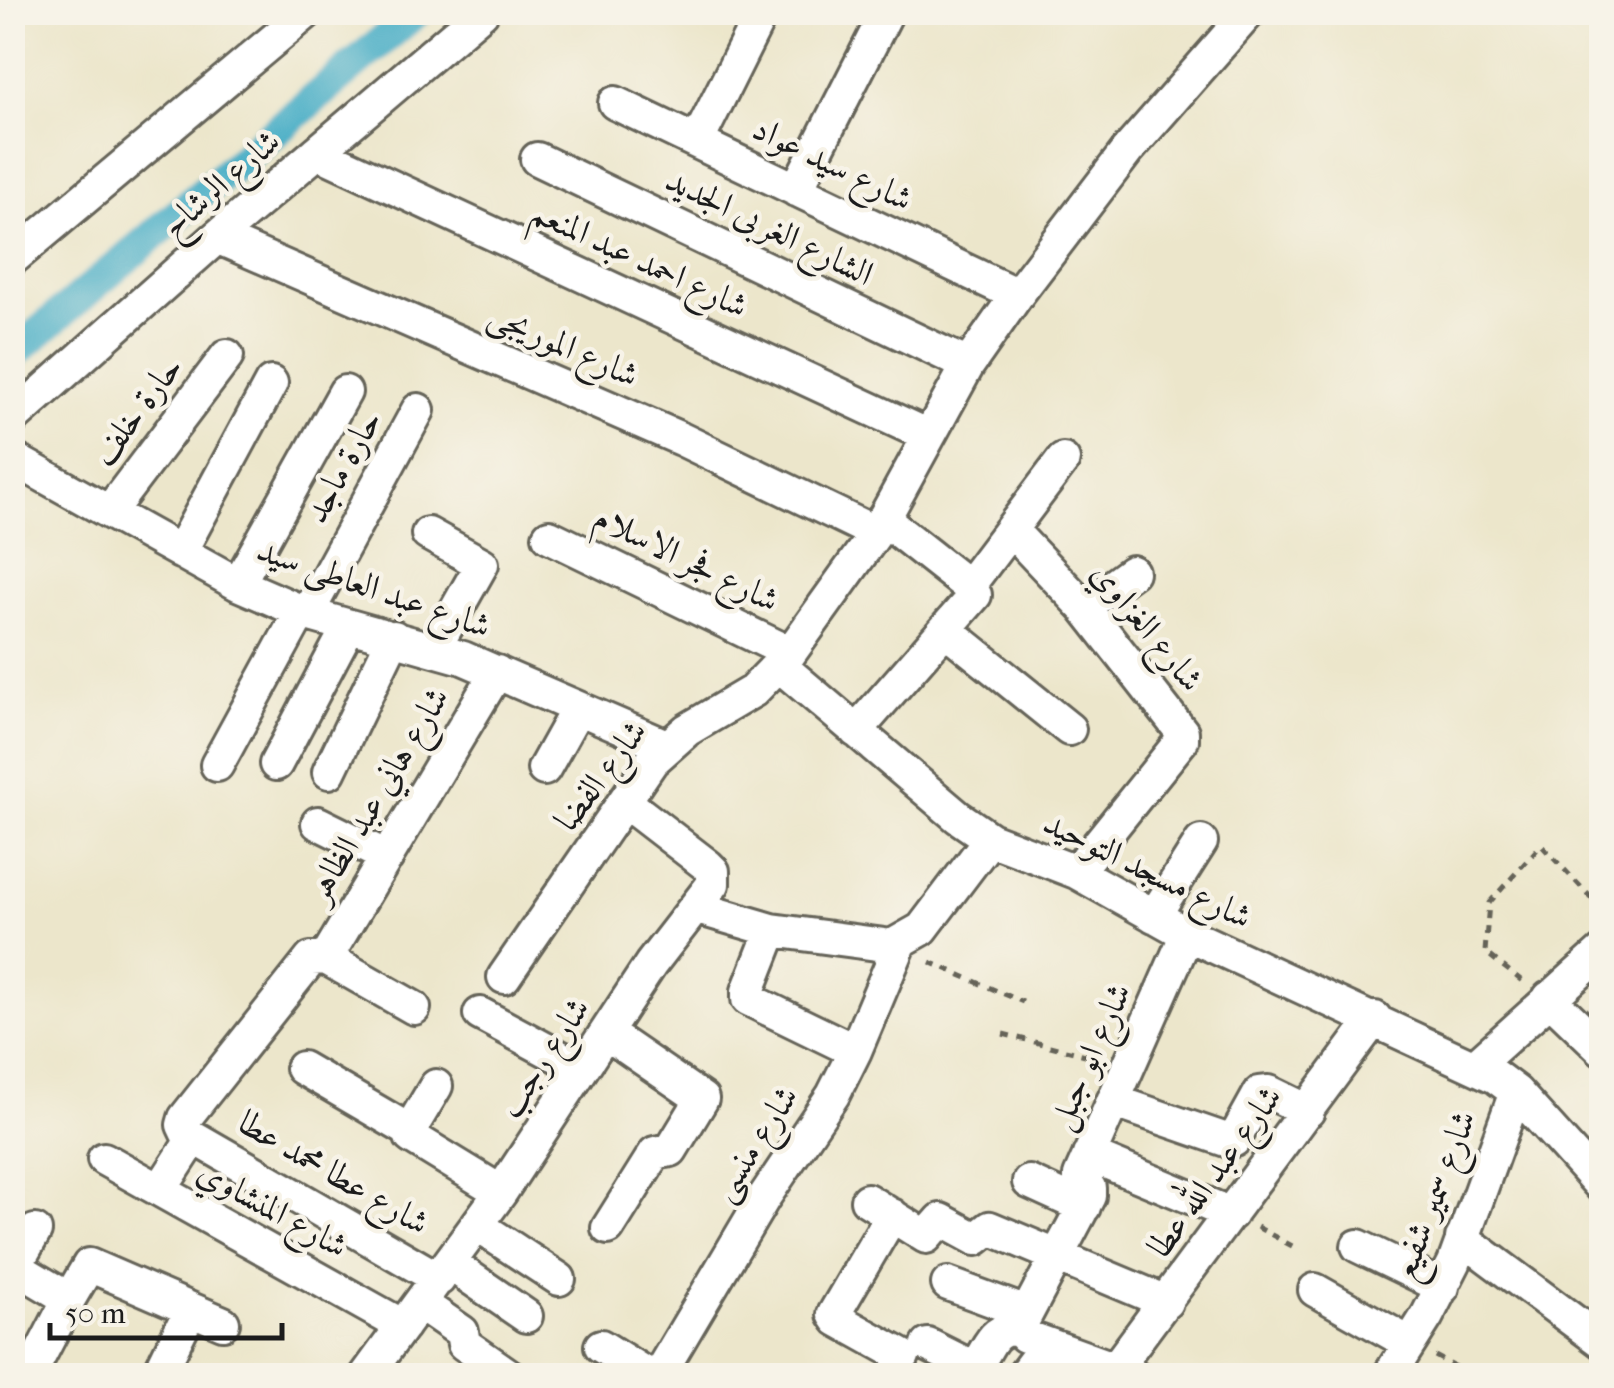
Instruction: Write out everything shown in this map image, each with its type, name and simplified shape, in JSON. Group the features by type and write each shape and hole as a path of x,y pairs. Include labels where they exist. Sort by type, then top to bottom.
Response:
{"street":[{"path":"12,258 307,12"},
{"name":"شارع الرشاح","path":"12,419 217,237 482,12"},
{"path":"697,142 762,12"},
{"path":"796,190 887,12"},
{"path":"784,659 879,526 968,365 1017,295 1127,152 1248,12"},
{"name":"شارع سيد عواد","path":"615,103 1017,295"},
{"name":"شارع احمد عبد المنعم","path":"317,152 929,436"},
{"name":"الشارع الغربى الجديد","path":"537,158 968,365"},
{"name":"شارع الموريجى","path":"217,237 879,526 968,586"},
{"name":"حارة خلف","path":"109,512 227,356"},
{"path":"180,552 271,383"},
{"path":"238,584 345,392"},
{"name":"حارة ماجد","path":"217,766 418,410"},
{"path":"856,731 974,599 975,592 968,586 1063,460"},
{"name":"شارع عبد العاطى سيد","path":"17,469 109,512 238,584 304,612 434,648 666,746"},
{"name":"شارع الغزاوي","path":"1011,530 1084,607 1182,732 1182,740 1076,872"},
{"path":"428,534 482,564 434,648"},
{"name":"شارع فجر الاسلام","path":"549,536 784,659"},
{"path":"1084,607 1132,572"},
{"path":"276,764 349,626"},
{"path":"946,630 1069,729"},
{"path":"329,772 394,637"},
{"name":"شارع مسجد التوحيد","path":"784,659 856,731 990,839 1076,872 1187,934 1475,1066 1516,1092 1602,1187"},
{"name":"شارع الفضا","path":"504,978 666,746 753,691 784,659"},
{"name":"شارع هاني عبد الظاهر","path":"326,958 497,672"},
{"path":"544,769 578,708"},
{"name":"شارع رجب","path":"366,1376 500,1192 651,964 713,884 713,871 625,802"},
{"path":"318,823 387,857"},
{"path":"697,908 772,930 882,947 900,944 922,930 990,839"},
{"path":"1154,916 1201,842"},
{"path":"772,930 748,990 750,1002 855,1051"},
{"name":"شارع ابو جبل","path":"1057,1258 990,1228 976,1238 943,1220 937,1222 928,1238 879,1208 834,1314 838,1320 974,1368 998,1332 1007,1328 1031,1329 1057,1258 1090,1190 1079,1178 1088,1155 1187,934"},
{"name":"شارع منسى","path":"658,1376 764,1199 816,1123 855,1051 900,944"},
{"path":"1475,1066 1602,952"},
{"path":"160,1190 189,1146 190,1135 182,1126 186,1118 316,957 326,958 414,1008"},
{"path":"1548,999 1602,1049"},
{"path":"480,1014 582,1070"},
{"name":"شارع عبد الله عطا","path":"1114,1371 1375,1018"},
{"path":"606,1033 702,1099 672,1150 655,1153 608,1228"},
{"path":"302,1068 410,1131 414,1140 500,1192"},
{"path":"410,1131 436,1086"},
{"path":"1112,1101 1228,1142 1234,1140 1260,1093 1268,1092 1308,1111"},
{"name":"شارع سمير شفيع","path":"1389,1376 1443,1287 1516,1092"},
{"name":"شارع عطا محمد عطا","path":"190,1135 428,1293"},
{"path":"1088,1155 1232,1214"},
{"name":"شارع المنشاوي","path":"104,1159 160,1190 428,1293"},
{"path":"1029,1182 1084,1207"},
{"path":"477,1225 559,1279"},
{"path":"35,1231 14,1265 70,1299"},
{"path":"1462,1238 1602,1342"},
{"path":"1358,1246 1443,1287"},
{"path":"1057,1258 1166,1302"},
{"path":"29,1376 89,1266 224,1323"},
{"path":"948,1284 1114,1371"},
{"path":"1316,1290 1408,1342"},
{"path":"428,1293 526,1316"},
{"path":"428,1293 462,1332 464,1344 510,1376"},
{"path":"158,1376 191,1309"},
{"path":"1023,1376 1031,1329"},
{"path":"601,1346 649,1376"}],"path":[{"path":"1548,999 1484,952 1490,904 1541,845 1602,909"},
{"path":"900,944 960,977 1023,1002"},
{"path":"1002,1034 1128,1066"},
{"path":"1232,1214 1294,1247"}],"waterway":[{"path":"12,355 416,12"}]}
